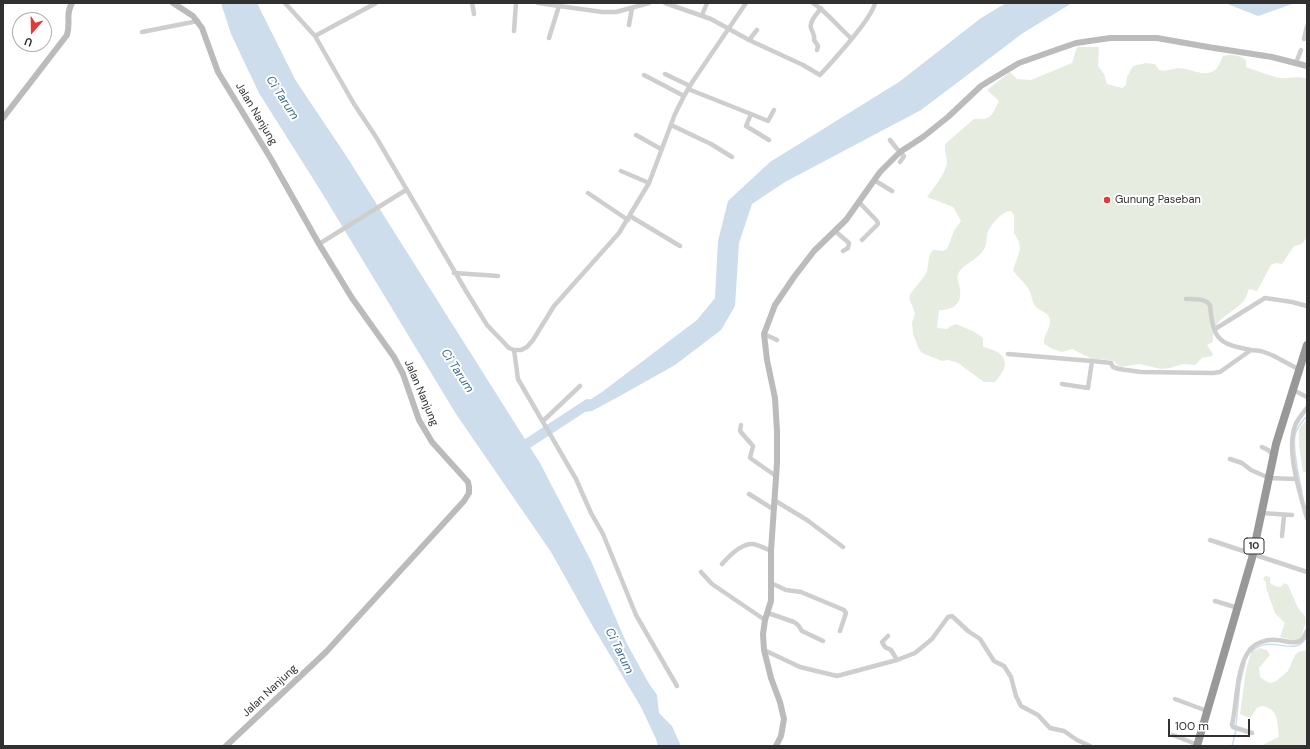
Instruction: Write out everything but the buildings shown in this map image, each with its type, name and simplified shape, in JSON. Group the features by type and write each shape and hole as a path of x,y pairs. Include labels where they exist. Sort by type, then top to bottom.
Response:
{"highway":[{"name":"10","path":"1197,745 1238,608 1252,555 1273,455 1307,345"}],"street":[{"path":"3,118 68,35 68,9 72,3"},
{"path":"173,3 198,21"},
{"path":"285,3 315,36 354,104 376,137 454,273 487,325 509,348 514,350 521,350 533,340 554,306 612,242 629,218 648,183 684,96 746,3"},
{"path":"315,36 376,3"},
{"path":"472,3 474,14"},
{"path":"514,31 516,3"},
{"path":"538,3 616,12 649,3"},
{"path":"583,9 584,3"},
{"path":"665,3 702,15 749,40 803,65 820,75 868,17 874,8 875,3"},
{"path":"702,15 707,3"},
{"path":"813,3 821,8 833,22 851,38"},
{"path":"549,38 559,6"},
{"path":"629,25 632,8"},
{"path":"817,50 818,46 814,40 815,35 811,22 821,8"},
{"path":"142,32 198,21"},
{"name":"Jalan Nanjung","path":"198,21 218,72 271,159 319,244 352,298 394,357 405,380 414,410 419,420 432,442 468,482 469,487 467,498 326,652 226,746"},
{"path":"1304,39 1307,26"},
{"path":"749,40 757,30"},
{"path":"776,746 782,732 784,719 764,650 763,634 765,620 771,601 771,551 776,476 777,431 774,395 764,334 775,305 814,251 835,231 859,202 880,172 894,157 948,117 981,86 1019,63 1076,43 1110,38 1157,38 1257,54 1307,66"},
{"path":"1296,63 1301,50"},
{"path":"665,74 689,87 768,121 774,110"},
{"path":"644,75 684,96"},
{"path":"751,114 746,126 769,140"},
{"path":"671,125 704,140 732,157"},
{"path":"636,135 661,149"},
{"path":"890,140 904,156 901,164 894,157"},
{"path":"621,170 648,183"},
{"path":"874,180 892,191"},
{"path":"319,244 406,190"},
{"path":"588,193 680,246"},
{"path":"859,202 877,221 878,224 862,240"},
{"path":"835,231 849,243 848,248 843,251"},
{"path":"454,273 498,276"},
{"path":"1215,329 1265,298 1307,306"},
{"path":"1186,299 1206,300 1209,302 1212,326 1222,342 1235,347 1261,351 1272,355 1300,370"},
{"path":"764,334 777,340"},
{"path":"514,350 518,379 554,438 576,479 591,513 603,534 636,615 677,686"},
{"path":"1008,354 1111,363 1113,367 1119,369 1141,372 1213,373 1220,372 1251,350"},
{"path":"1062,384 1088,388 1092,361"},
{"path":"543,421 580,386"},
{"path":"1293,390 1307,396"},
{"path":"1307,408 1295,424 1292,440 1296,479 1307,518"},
{"path":"741,425 740,431 753,446 750,457 751,459 776,476"},
{"path":"1262,447 1273,455"},
{"path":"1230,459 1242,463 1252,470 1269,478 1296,479"},
{"path":"749,494 774,509"},
{"path":"774,500 807,520 843,547"},
{"path":"1261,513 1292,516"},
{"path":"1282,536 1284,516"},
{"path":"1210,540 1307,572"},
{"path":"722,564 733,553 746,545 753,544 771,551"},
{"path":"701,572 712,584 765,620"},
{"path":"771,583 786,590 801,592 844,610 846,613 840,631"},
{"path":"1215,601 1238,608"},
{"path":"768,613 794,622 802,631 823,641"},
{"path":"764,650 800,667 834,676 897,660 915,653 927,644 935,636 947,618 952,616 968,631 980,638 994,662 1001,663 1004,666 1011,677 1019,703 1022,707 1038,715 1050,728 1064,731 1077,740 1090,746"},
{"path":"1252,732 1232,725 1238,683 1245,657 1252,646 1272,640 1291,643 1300,642 1304,638 1307,631"},
{"path":"888,636 882,642 885,647 891,650 897,660"},
{"path":"1176,699 1207,711"},
{"path":"1173,735 1197,745"}],"shaded area":[{"path":"1077,47 1099,47 1098,66 1104,74 1107,84 1122,88 1126,85 1127,77 1133,66 1146,63 1156,65 1159,70 1162,71 1183,68 1206,73 1215,70 1223,56 1229,55 1241,57 1246,60 1246,67 1271,76 1279,78 1301,77 1307,79 1307,237 1302,244 1294,246 1282,264 1276,263 1271,265 1257,291 1249,289 1242,303 1218,323 1213,334 1213,342 1207,345 1213,354 1212,356 1202,358 1195,365 1183,364 1161,369 1139,364 1121,367 1110,360 1092,359 1072,349 1062,352 1044,344 1050,320 1048,315 1038,309 1035,305 1027,287 1013,270 1020,250 1019,242 1014,233 1014,215 1011,211 1004,213 988,231 985,246 982,252 959,272 958,279 960,295 958,303 952,308 939,310 937,328 947,329 956,324 975,332 983,338 983,347 991,349 1002,356 1005,364 1004,370 1000,376 995,382 984,382 958,363 948,360 942,361 922,353 913,334 912,323 915,313 909,298 927,271 929,258 933,250 943,251 947,249 954,231 961,221 953,207 927,197 939,181 946,167 945,144 974,119 988,118 994,110 999,101 987,90 1010,72 1017,79 1031,80 1072,63"},
{"path":"1307,419 1307,472 1303,472 1299,445 1299,429"},
{"path":"1265,576 1270,577 1270,583 1275,586 1280,587 1285,583 1288,585 1298,608 1305,616 1306,622 1300,640 1296,641 1280,637 1285,623 1275,613 1266,588 1266,582 1263,579"},
{"path":"1260,648 1267,650 1270,655 1259,668 1260,677 1271,683 1276,681 1288,671 1295,655 1298,652 1307,650 1307,746 1263,746 1264,744 1279,737 1276,717 1272,710 1262,706 1257,708 1250,718 1240,714 1246,670 1251,652"}],"water":[{"name":"Ci Tarum","path":"221,3 257,3 296,81 345,154 540,463 591,561 626,642 648,682 657,695 659,713 672,726 681,746 658,746 641,707 551,552 456,414 322,193 259,93 231,34"},
{"path":"1006,3 1072,3 1023,33 921,110 785,182 752,204 739,243 735,306 721,330 675,365 592,411 577,413 577,408 602,392 697,320 715,298 718,241 728,201 770,162 899,82 981,18"},
{"path":"1225,3 1295,3 1258,16"}],"waterway":[{"path":"516,451 588,404"},
{"path":"1302,492 1296,463 1294,441 1297,430 1307,416"},
{"path":"1251,652 1267,644 1296,646 1302,643 1307,636"},
{"path":"1236,726 1240,683 1245,663"},
{"path":"1232,746 1236,730"}],"place":[{"name":"Gunung Paseban","path":"1107,200"}]}
